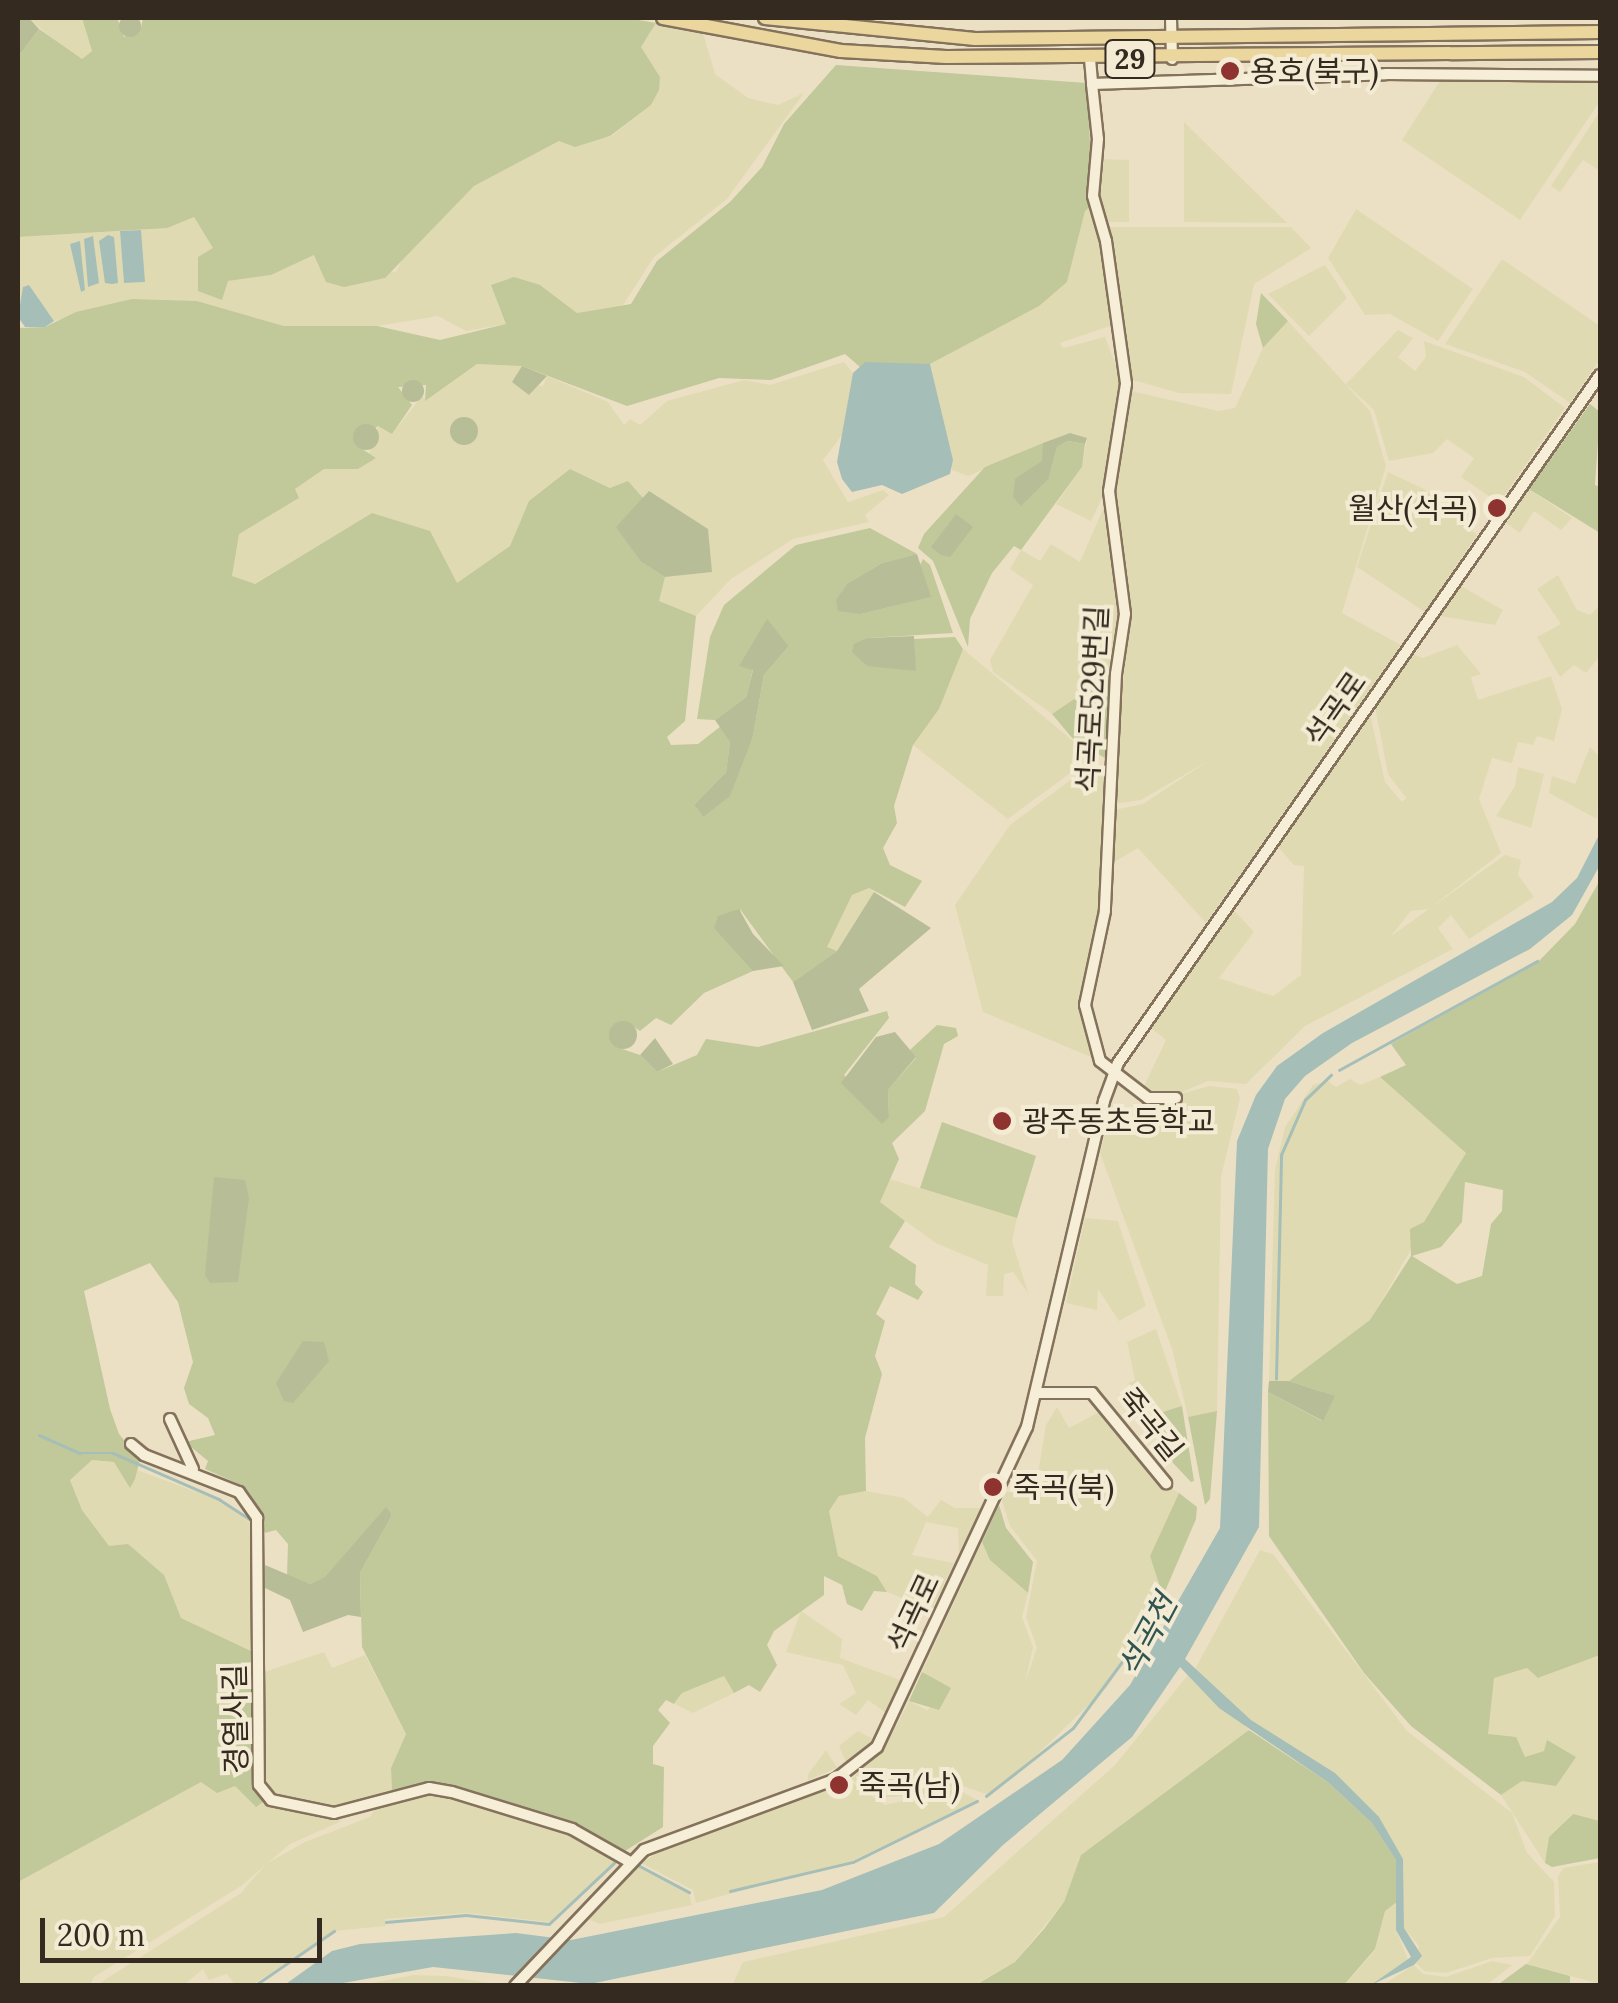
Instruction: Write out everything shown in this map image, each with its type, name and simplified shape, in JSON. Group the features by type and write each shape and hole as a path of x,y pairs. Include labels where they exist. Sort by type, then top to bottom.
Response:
{"main road":[{"name":"29","path":"663,18 842,51 1090,59 1600,52"},
{"name":"29","path":"765,18 933,38 1600,32"}],"street":[{"path":"1170,18 1172,59"},
{"name":"석곡로529번길","path":"1090,59 1098,139 1093,196 1106,241 1126,384 1109,491 1126,614 1116,674 1105,912 1085,1005 1100,1061 1114,1073"},
{"path":"1092,84 1600,76"},
{"name":"석곡로","path":"517,1984 630,1862 666,1837 836,1779 876,1747 1004,1480 1038,1393 1114,1073 1600,375"},
{"path":"1114,1073 1148,1098 1176,1098"},
{"name":"죽곡길","path":"1038,1393 1098,1396 1166,1483"},
{"path":"170,1419 193,1470"},
{"name":"경열사길","path":"131,1444 144,1455 193,1470 240,1492 257,1518 264,1794 292,1806 334,1812 429,1788 452,1792 572,1828 630,1862"}],"shaded area":[{"path":"29,18 82,18 92,51 82,59 69,54"},
{"path":"656,23 703,33 715,74 748,98 778,105 804,93 727,199 654,257 623,305 577,313 540,285 507,324 466,331 438,316 377,326 284,326 197,301 132,299 54,321 29,285 18,309 18,237 120,231 124,283 144,282 141,230 194,217 213,248 222,300 227,281 271,275 314,255 320,263 396,272 406,251 474,186 559,141 610,137 651,105 660,78 641,47"},
{"path":"1440,81 1600,81 1600,101 1520,220 1402,140"},
{"path":"1600,111 1600,171 1583,160 1560,192 1551,186"},
{"path":"1184,122 1287,223 1184,222"},
{"path":"1100,159 1129,160 1129,222 1104,222 1097,195"},
{"path":"1093,204 1104,242 1113,325 1060,343 1063,348 1105,337 1123,384 1107,488 1091,521 1056,504 1082,467 1087,439 1070,433 968,476 952,470 930,364 1038,306 1067,282 1085,210"},
{"path":"1356,209 1473,289 1438,341 1390,314 1365,315 1328,258"},
{"path":"1106,227 1291,227 1311,248 1254,284 1231,394 1179,393 1126,378"},
{"path":"1502,259 1600,326 1600,359 1570,403 1525,372 1445,344"},
{"path":"1325,265 1347,298 1309,336 1268,294"},
{"path":"1288,321 1370,411 1386,466 1342,613 1401,645 1206,923 1138,848 1111,864 1114,810 1143,804 1208,761 1141,800 1113,804 1129,614 1113,491 1127,390 1218,411 1235,408 1263,348"},
{"path":"1398,330 1413,338 1398,357 1415,371 1426,357 1424,341 1524,377 1565,408 1499,503 1461,477 1474,458 1447,439 1433,453 1389,461 1374,410 1346,384"},
{"path":"844,362 853,373 849,426 823,460 848,502 883,490 889,495 865,515 869,522 793,539 731,579 696,616 658,601 665,577 712,572 628,481 611,488 570,469 529,501 510,546 456,584 430,532 372,513 254,584 232,577 238,534 298,499 295,489 324,469 358,469 375,457 369,454 378,426 392,434 422,396 426,400 477,364 522,366 512,382 543,386 547,376 608,402 624,425 630,419 640,425 667,401 744,380 770,385"},
{"path":"1388,472 1424,489 1477,535 1425,612 1357,567"},
{"path":"1529,489 1572,518 1561,530 1534,511 1520,533 1506,523"},
{"path":"1104,507 1111,510 1123,613 1114,672 1052,714 993,672 990,660 1033,585 1010,569 1021,550 1040,561 1051,544 1080,562"},
{"path":"1558,575 1577,610 1590,615 1600,605 1600,656 1586,673 1574,665 1560,677 1537,637 1561,624 1537,589"},
{"path":"1461,586 1503,610 1495,625 1440,616"},
{"path":"1457,645 1481,674 1471,677 1478,700 1551,676 1562,709 1554,741 1537,736 1533,745 1518,742 1512,763 1492,758 1479,799 1501,853 1429,909 1505,855 1521,860 1518,875 1534,897 1469,939 1451,915 1438,928 1453,949 1305,1026 1246,1084 1208,1081 1175,1095 1150,1094 1143,1088 1166,1040 1151,1028 1234,910 1254,932 1219,978 1273,996 1301,975 1304,866 1294,865 1278,847 1370,713 1385,782 1402,802 1406,798 1388,774 1375,707 1412,654 1423,658","holes":["1429,909 1391,936 1411,911"]},
{"path":"963,649 1092,757 1008,819 913,745 939,709"},
{"path":"1590,747 1600,757 1597,819 1549,793 1552,776 1575,784"},
{"path":"1088,767 1108,778 1100,911 1082,1004 1096,1059 983,1012 955,905 1010,825"},
{"path":"1518,767 1544,774 1531,828 1496,816 1515,786"},
{"path":"869,888 874,892 837,951 827,947 852,895"},
{"path":"1380,1077 1466,1153 1370,1321 1289,1381 1269,1381 1275,1170 1285,1127 1313,1085 1328,1081 1336,1087 1350,1079 1360,1085"},
{"path":"1209,1086 1237,1089 1240,1098 1221,1177 1217,1411 1188,1417 1172,1349 1100,1153 1111,1111 1149,1117 1153,1102"},
{"path":"886,1178 1017,1218 1012,1241 1028,1293 1013,1272 1004,1274 1003,1296 986,1296 988,1265 936,1243 880,1203"},
{"path":"1085,1218 1118,1221 1146,1306 1119,1321 1098,1289 1097,1310 1066,1303"},
{"path":"1156,1329 1182,1406 1156,1414 1127,1384 1135,1380 1127,1342"},
{"path":"1057,1407 1069,1428 1105,1409 1158,1480 1179,1493 1150,1556 1165,1599 1107,1687 1014,1777 986,1794 957,1784 931,1794 877,1798 852,1779 886,1746 909,1701 927,1710 951,1689 922,1672 982,1542 991,1560 1028,1593 1022,1617 1033,1647 1025,1683 1037,1648 1026,1617 1037,1561 1010,1526 1002,1501 1006,1492 1035,1491 1046,1425"},
{"path":"92,1460 114,1462 135,1479 137,1470 221,1501 253,1525 253,1652 181,1618 163,1575 109,1546 82,1510 70,1479"},
{"path":"866,1491 904,1498 928,1517 941,1500 955,1508 980,1508 959,1553 958,1528 926,1522 912,1555 954,1563 931,1610 887,1592 877,1576 838,1556 829,1511 839,1496"},
{"path":"1260,1550 1273,1554 1407,1731 1512,1813 1527,1853 1554,1882 1555,1916 1530,1956 1492,1958 1446,1973 1424,1971 1416,1963 1419,1946 1404,1928 1404,1902 1335,1773 1251,1720 1195,1669"},
{"path":"801,1611 842,1639 840,1658 900,1680 886,1713 868,1700 856,1715 839,1704 856,1693 843,1665 786,1652"},
{"path":"324,1652 332,1668 365,1655 406,1734 391,1768 392,1790 334,1808 276,1797 264,1784 264,1672"},
{"path":"1600,1655 1600,1821 1572,1814 1549,1837 1545,1863 1501,1795 1522,1781 1544,1751 1525,1758 1487,1734 1493,1678 1527,1668 1539,1678"},
{"path":"1188,1675 1249,1730 1081,1855 1064,1902 1015,1962 974,1985 732,1986 743,1962 944,1917 1115,1765"},
{"path":"724,1676 734,1693 693,1713 675,1704 682,1693"},
{"path":"858,1731 873,1739 847,1764 839,1746"},
{"path":"826,1750 837,1768 808,1780 808,1774"},
{"path":"849,1781 885,1805 957,1789 977,1800 853,1861 696,1903 693,1890 641,1863 673,1844"},
{"path":"201,1782 235,1786 255,1806 263,1802 342,1821 290,1844 241,1886 94,1977 90,1985 18,1986 18,1882"},
{"path":"428,1795 454,1796 560,1829 615,1861 549,1922 467,1913 385,1919 386,1926 334,1931 252,1985 235,1985 227,1974 209,1980 203,1969 184,1985 95,1986 241,1893 266,1864 305,1842 370,1817 377,1806"},
{"path":"1600,1862 1600,1984 1527,1964 1560,1917 1558,1877 1563,1868"},
{"path":"638,1867 689,1893 692,1905 600,1924 588,1919"},
{"path":"1398,1901 1396,1930 1409,1962 1371,1985 1344,1986 1375,1950 1385,1911"},
{"path":"1492,1961 1512,1965 1487,1985 1381,1986 1414,1965 1423,1974 1446,1977"},
{"path":"414,1975 446,1976 501,1985 362,1985"}],"green space":[{"path":"130,15 138,18 138,34 130,37 122,34 119,26 122,18"},
{"path":"18,18 29,18 39,29 18,57"},
{"path":"82,18 117,18 124,37 141,28 143,18 627,18 656,23 641,47 660,77 659,90 651,105 610,136 575,147 559,141 474,186 385,278 344,287 326,282 314,255 271,275 228,281 222,300 198,291 198,257 213,248 194,217 167,228 18,237 18,57 39,29 82,59 92,51"},
{"path":"836,65 1087,83 1093,204 1085,211 1067,282 1039,306 930,364 860,367 845,354 771,380 719,378 627,406 522,366 477,364 425,401 426,385 398,387 412,405 392,434 378,426 356,445 376,458 358,469 324,469 295,489 299,498 239,534 232,576 255,584 372,513 430,531 457,583 510,546 529,501 570,469 610,488 628,481 644,499 617,527 641,562 665,577 659,601 696,616 685,721 667,737 671,745 698,744 721,726 730,742 726,772 694,805 703,817 753,736 764,675 789,646 767,620 740,666 753,669 746,697 715,720 697,719 710,637 724,605 796,545 870,528 917,554 882,563 848,583 861,614 930,597 920,565 923,559 930,565 953,633 867,638 915,671 914,639 955,637 963,649 939,709 913,745 894,806 897,823 883,848 890,865 922,881 905,907 869,888 852,895 827,947 837,951 793,982 740,909 753,971 704,993 671,1025 656,1018 640,1031 629,1023 616,1047 640,1055 657,1072 697,1055 706,1039 758,1047 887,1011 889,1018 844,1075 889,1117 888,1090 916,1058 910,1050 937,1025 956,1028 958,1036 944,1044 925,1111 892,1143 899,1159 880,1202 905,1221 889,1247 916,1265 915,1284 923,1292 918,1300 890,1286 876,1314 885,1321 875,1356 882,1374 865,1438 866,1491 839,1496 829,1511 838,1556 877,1576 887,1592 874,1591 862,1611 847,1604 842,1585 824,1576 824,1595 774,1631 767,1645 777,1665 760,1692 749,1685 734,1693 724,1676 682,1693 674,1704 666,1700 658,1710 670,1723 653,1746 653,1764 664,1767 663,1827 625,1851 575,1825 454,1787 429,1783 392,1790 391,1768 406,1734 362,1647 360,1573 392,1515 386,1508 326,1577 310,1584 287,1576 288,1544 276,1530 265,1533 241,1485 205,1469 208,1461 185,1442 215,1435 208,1418 189,1404 184,1388 193,1362 178,1302 150,1263 84,1291 110,1409 119,1434 140,1460 135,1479 130,1488 114,1462 92,1460 70,1480 82,1510 109,1546 128,1544 164,1575 181,1618 253,1652 253,1780 263,1802 256,1807 235,1786 217,1793 201,1782 18,1882 18,328 45,327 76,312 132,299 197,301 284,326 377,326 440,340 506,324 491,285 514,277 540,285 577,313 631,304 657,261 730,202 762,167 784,124"},
{"path":"1261,293 1288,321 1263,348 1256,324"},
{"path":"522,366 547,376 529,395 512,382"},
{"path":"413,380 421,383 421,399 413,402 405,399 402,391 405,383"},
{"path":"1590,404 1600,412 1595,485 1600,487 1600,533 1529,489"},
{"path":"464,417 474,421 478,431 474,441 464,445 454,441 450,431 454,421"},
{"path":"366,424 375,428 379,437 375,446 366,450 357,446 353,437 357,428"},
{"path":"1070,433 1087,438 1085,444 1068,441 1057,447 1049,478 1021,506 1013,497 1015,479 1042,461 1043,443"},
{"path":"1068,441 1085,444 1082,467 1021,550 1014,546 992,573 970,619 968,647 933,561 918,548 924,534 985,467 1043,443 1049,478 1057,447"},
{"path":"649,491 708,529 712,572 665,577 641,562 616,527"},
{"path":"956,514 973,527 950,557 941,555 931,547"},
{"path":"917,554 931,597 861,614 838,611 836,600 848,583 882,563"},
{"path":"767,619 789,646 764,675 753,736 730,796 703,817 694,805 726,772 730,742 715,720 746,697 753,670 739,666"},
{"path":"914,636 916,671 867,666 852,652 854,644 867,638"},
{"path":"1114,672 1110,761 1073,739 1052,714"},
{"path":"1600,880 1600,1655 1538,1678 1527,1668 1494,1678 1488,1734 1516,1737 1525,1757 1544,1751 1547,1740 1576,1757 1556,1786 1522,1781 1501,1795 1411,1726 1364,1673 1269,1536 1268,1392 1322,1421 1323,1392 1289,1381 1370,1320 1411,1256 1410,1229 1424,1222 1466,1153 1380,1077 1406,1065 1391,1044 1538,962 1575,924","holes":["1465,1182 1503,1190 1502,1211 1491,1224 1482,1276 1457,1284 1412,1256 1441,1247 1462,1222"]},
{"path":"874,892 931,928 859,989 869,1011 812,1030 793,982 837,951"},
{"path":"739,909 753,934 784,966 753,971 714,928 718,916"},
{"path":"623,1021 633,1025 637,1035 633,1045 623,1049 613,1045 609,1035 613,1025"},
{"path":"895,1032 916,1057 888,1090 889,1117 882,1124 841,1083 876,1037"},
{"path":"655,1038 673,1064 657,1072 640,1055"},
{"path":"942,1122 1036,1156 1017,1218 920,1188"},
{"path":"214,1177 245,1180 249,1198 238,1282 210,1283 205,1275"},
{"path":"303,1341 324,1342 329,1361 293,1403 284,1401 276,1383"},
{"path":"1269,1381 1289,1381 1335,1396 1323,1421 1268,1392"},
{"path":"1182,1406 1194,1481 1191,1482 1173,1463 1156,1414"},
{"path":"1217,1411 1210,1499 1205,1505 1188,1417"},
{"path":"1179,1493 1197,1507 1196,1519 1163,1596 1150,1556"},
{"path":"999,1505 1006,1528 1033,1562 1028,1593 990,1560 982,1542"},
{"path":"386,1507 392,1515 360,1573 361,1617 348,1615 303,1632 290,1600 265,1588 265,1565 310,1584 325,1577"},
{"path":"922,1672 951,1688 939,1710 909,1701"},
{"path":"1249,1730 1329,1783 1372,1823 1396,1860 1398,1901 1385,1911 1375,1949 1344,1985 974,1986 1015,1962 1044,1929 1064,1902 1081,1855"},
{"path":"1573,1814 1600,1821 1600,1858 1552,1867 1545,1863 1549,1837"},
{"path":"1526,1964 1570,1976 1570,1985 1496,1986"}],"water":[{"path":"141,230 145,282 124,283 120,231"},
{"path":"108,235 114,237 118,283 112,284 105,283 99,241"},
{"path":"93,236 99,283 88,287 84,239"},
{"path":"80,241 85,290 81,292 70,244"},
{"path":"29,285 54,321 45,327 25,327 18,317 23,287"},
{"path":"865,362 930,364 953,460 950,474 902,494 882,485 852,492 842,479 837,462 853,373"},
{"path":"1600,833 1600,865 1572,915 1530,949 1352,1043 1305,1076 1285,1099 1268,1149 1259,1527 1185,1659 1251,1720 1335,1773 1379,1817 1403,1859 1404,1928 1422,1956 1414,1965 1371,1985 1411,1957 1396,1930 1396,1860 1372,1823 1329,1783 1219,1708 1180,1667 1132,1737 1003,1845 934,1913 590,1984 433,1967 332,1985 283,1986 332,1951 360,1944 516,1933 571,1940 822,1890 939,1844 1062,1760 1130,1685 1220,1528 1237,1141 1256,1095 1277,1066 1323,1033 1552,902 1577,878"}],"waterway":[{"path":"1339,1070 1537,961"},
{"path":"1276,1379 1281,1155 1305,1100 1331,1075"},
{"path":"39,1435 80,1453 113,1453 219,1499 254,1522"},
{"name":"석곡천","path":"986,1796 1073,1728 1167,1601"},
{"path":"730,1891 853,1862 977,1801"},
{"path":"386,1922 466,1915 549,1924 614,1863"},
{"path":"628,1875 638,1865 689,1892"},
{"path":"254,1986 334,1931"}],"place":[{"name":"용호(북구)","path":"1230,71"},
{"name":"월산(석곡)","path":"1497,508"},
{"name":"광주동초등학교","path":"1002,1121"},
{"name":"죽곡(북)","path":"993,1487"},
{"name":"죽곡(남)","path":"839,1785"}]}
